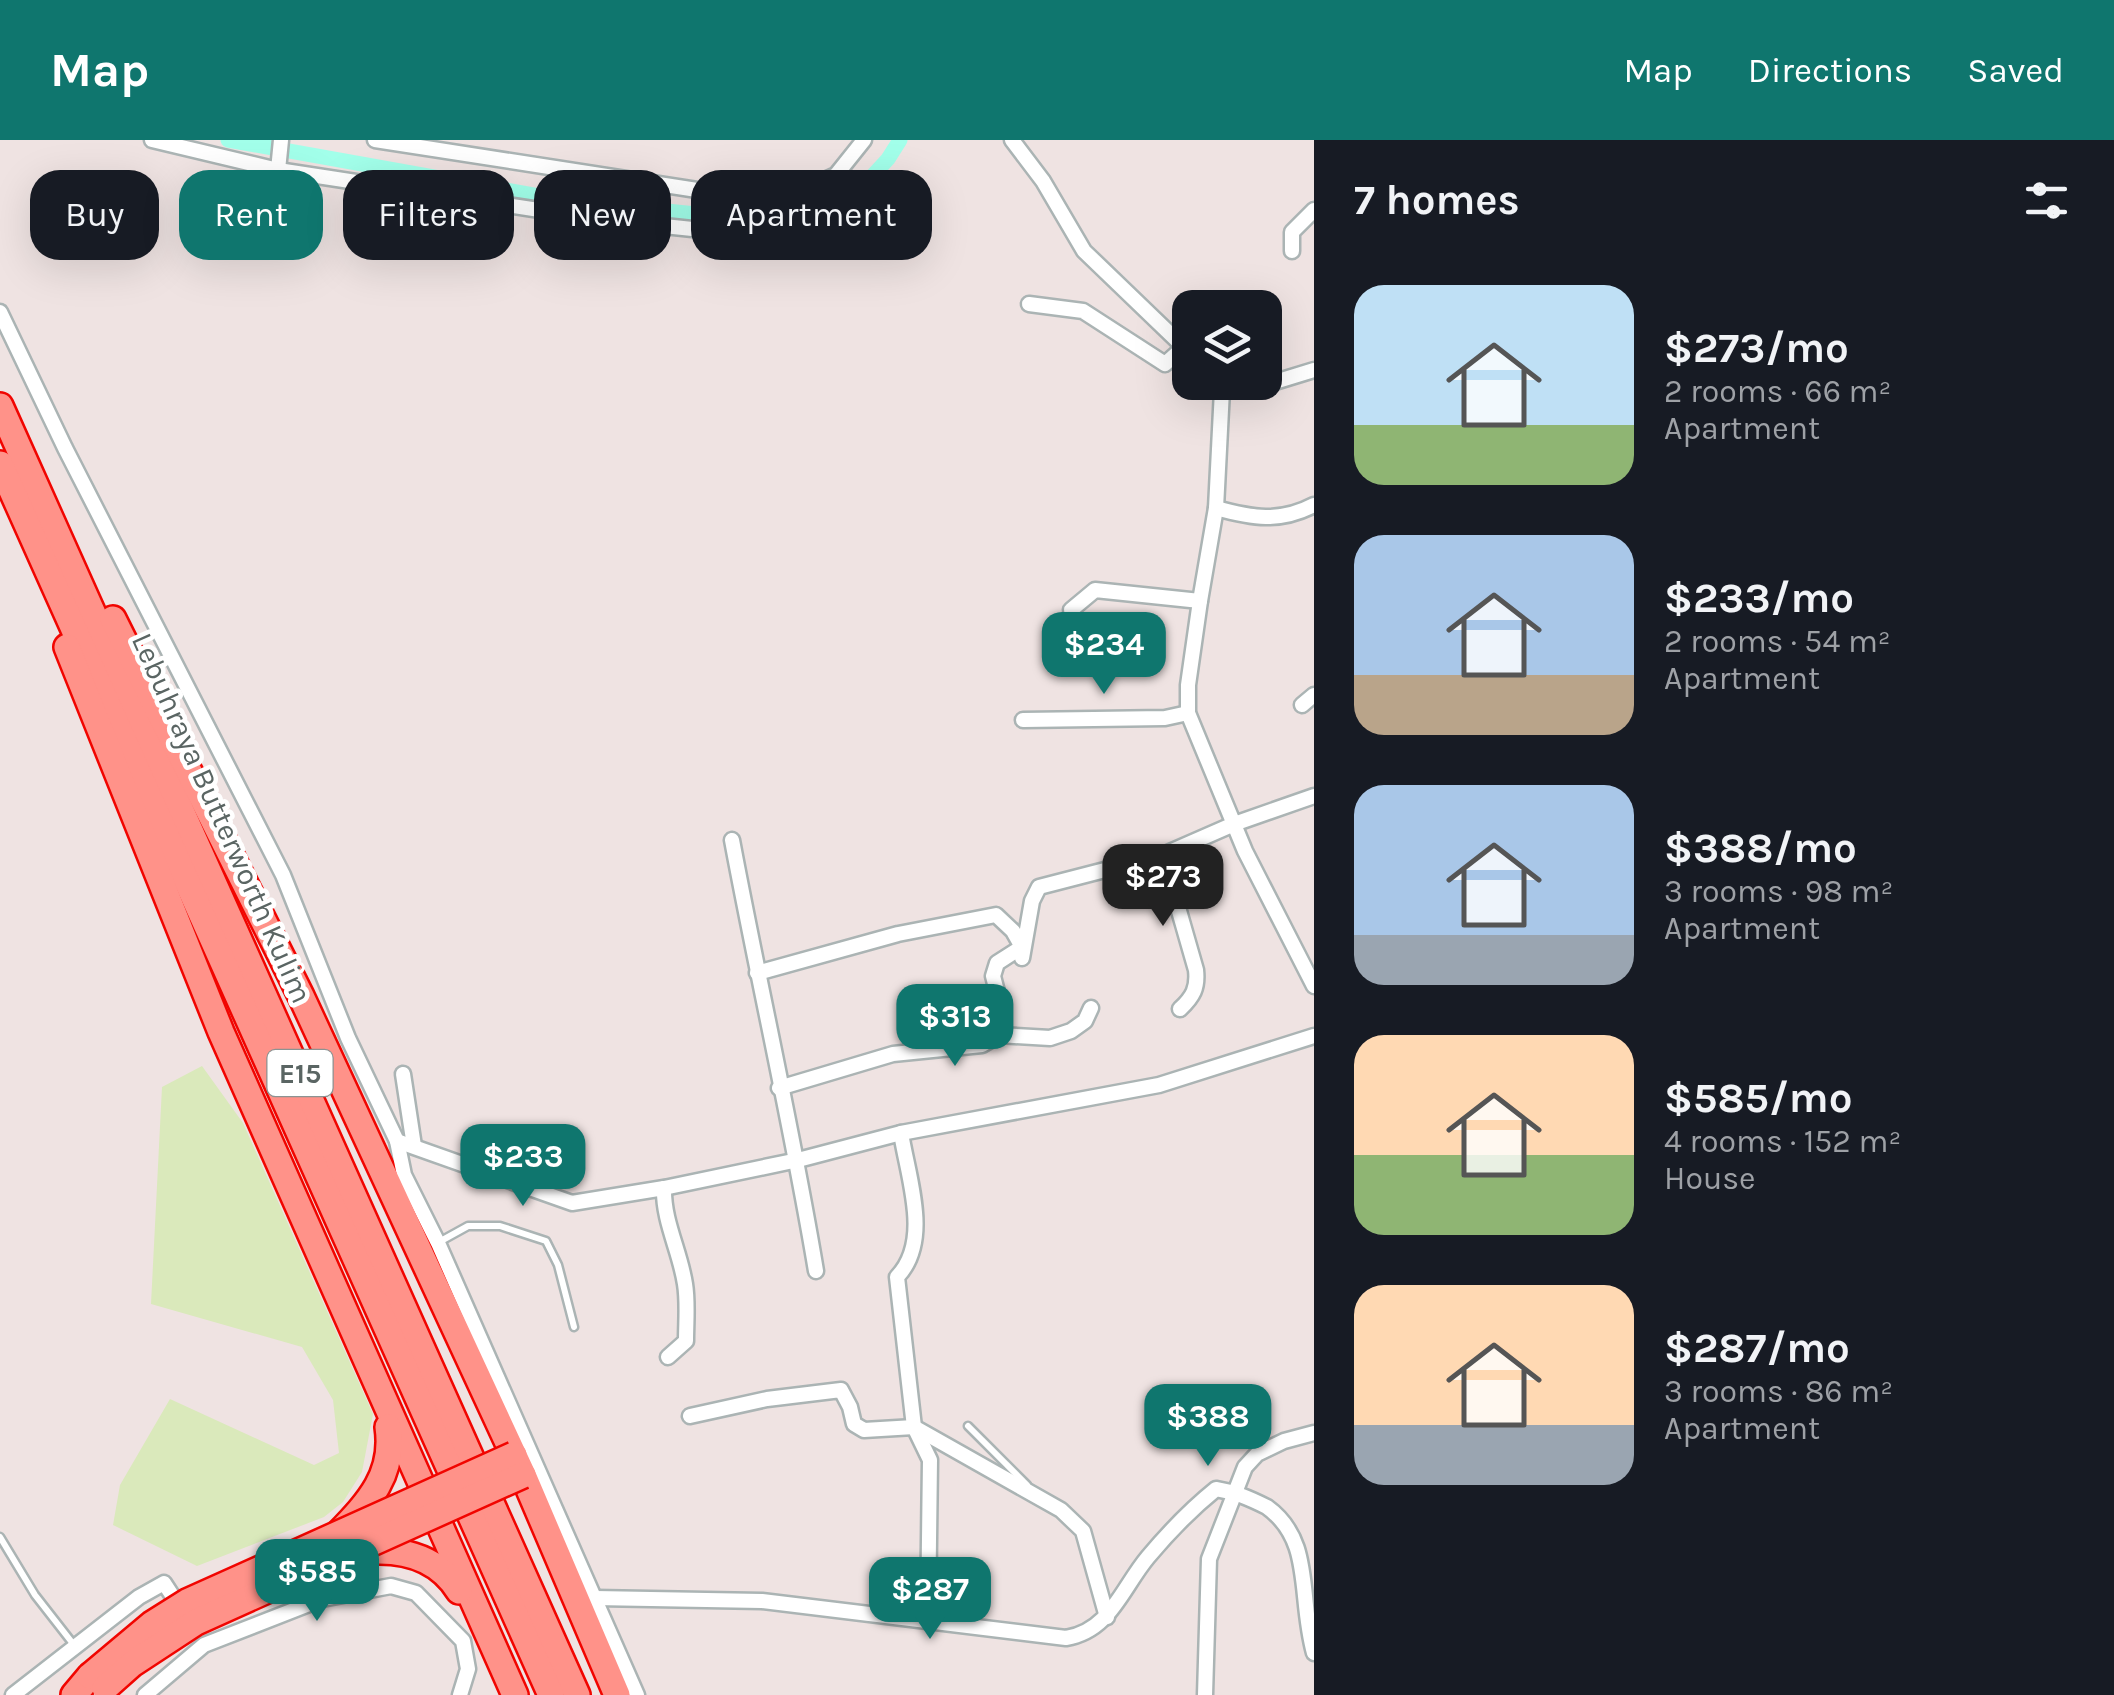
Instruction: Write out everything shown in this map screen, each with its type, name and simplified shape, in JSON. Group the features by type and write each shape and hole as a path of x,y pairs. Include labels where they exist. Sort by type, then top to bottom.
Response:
{"highway":[{"name":"Lebuhraya Butterworth Kulim","path":"0,406 7,460 552,1695"},
{"name":"Lebuhraya Butterworth Kulim","path":"7,460 578,1695"},
{"path":"7,460 133,654 302,996 518,1465 617,1695"},
{"path":"7,460 79,679 221,1032 514,1695"},
{"path":"342,1544 384,1478 391,1444 386,1408"},
{"path":"92,1688 152,1624 187,1602 342,1544 518,1465"},
{"path":"342,1544 417,1556 448,1573 489,1637"}],"street":[{"path":"152,140 278,166 598,220 691,230"},
{"path":"278,166 281,140"},
{"path":"376,140 691,193"},
{"path":"840,170 864,140"},
{"path":"1012,140 1043,180 1084,251 1172,336"},
{"path":"1292,251 1292,232 1314,210"},
{"path":"1029,304 1084,311 1164,364 1172,359"},
{"path":"0,312 283,875 348,1038 397,1142 404,1175 438,1242 637,1695"},
{"path":"1282,380 1314,370"},
{"path":"1220,400 1216,508 1188,685 1188,713 1234,824 1314,986"},
{"path":"1216,508 1274,519 1314,505"},
{"path":"1071,610 1095,590 1200,601"},
{"path":"1024,720 1165,718 1188,713"},
{"path":"1022,953 1032,901 1039,887 1163,855 1234,824 1314,796"},
{"path":"732,840 780,1088 798,1160 816,1271"},
{"path":"1163,855 1196,970 1192,997 1180,1009"},
{"path":"757,973 898,934 996,915 1013,931 1022,953"},
{"path":"1000,1035 1002,1011 994,976 997,964 1022,953"},
{"path":"780,1088 893,1054 982,1045 1000,1035 1050,1038 1085,1021 1090,1008"},
{"path":"397,1142 572,1202 664,1188 798,1160 901,1133 1159,1085 1314,1036"},
{"path":"403,1074 414,1146"},
{"path":"901,1133 916,1228 915,1250 897,1277 914,1428 930,1460 928,1620"},
{"path":"664,1188 664,1205 685,1285 686,1341 668,1357"},
{"path":"690,1416 767,1399 841,1390 854,1424 864,1430 914,1428 1061,1510 1084,1531 1107,1616"},
{"path":"1204,1695 1209,1559 1245,1467 1258,1454 1314,1432"},
{"path":"595,1598 762,1601 1066,1638 1084,1635 1107,1616 1145,1560 1188,1512 1216,1490 1237,1492 1273,1510 1302,1534 1309,1562 1308,1630 1314,1653"},
{"path":"13,1695 139,1597 164,1583 204,1645"},
{"path":"145,1695 204,1645 322,1599 391,1586 416,1593 463,1641 468,1669 460,1695"}],"lane":[{"path":"438,1242 468,1226 500,1226 546,1241 558,1265 574,1328"},
{"path":"968,1426 1039,1496"},
{"path":"0,1537 35,1595 74,1646"}],"green space":[{"path":"202,1066 243,1123 373,1414 362,1472 343,1502 324,1517 197,1566 113,1525 120,1485 170,1399 314,1465 339,1453 333,1400 302,1347 151,1304 162,1087"}],"waterway":[{"path":"228,140 567,201 787,223 852,198 900,140"}]}
